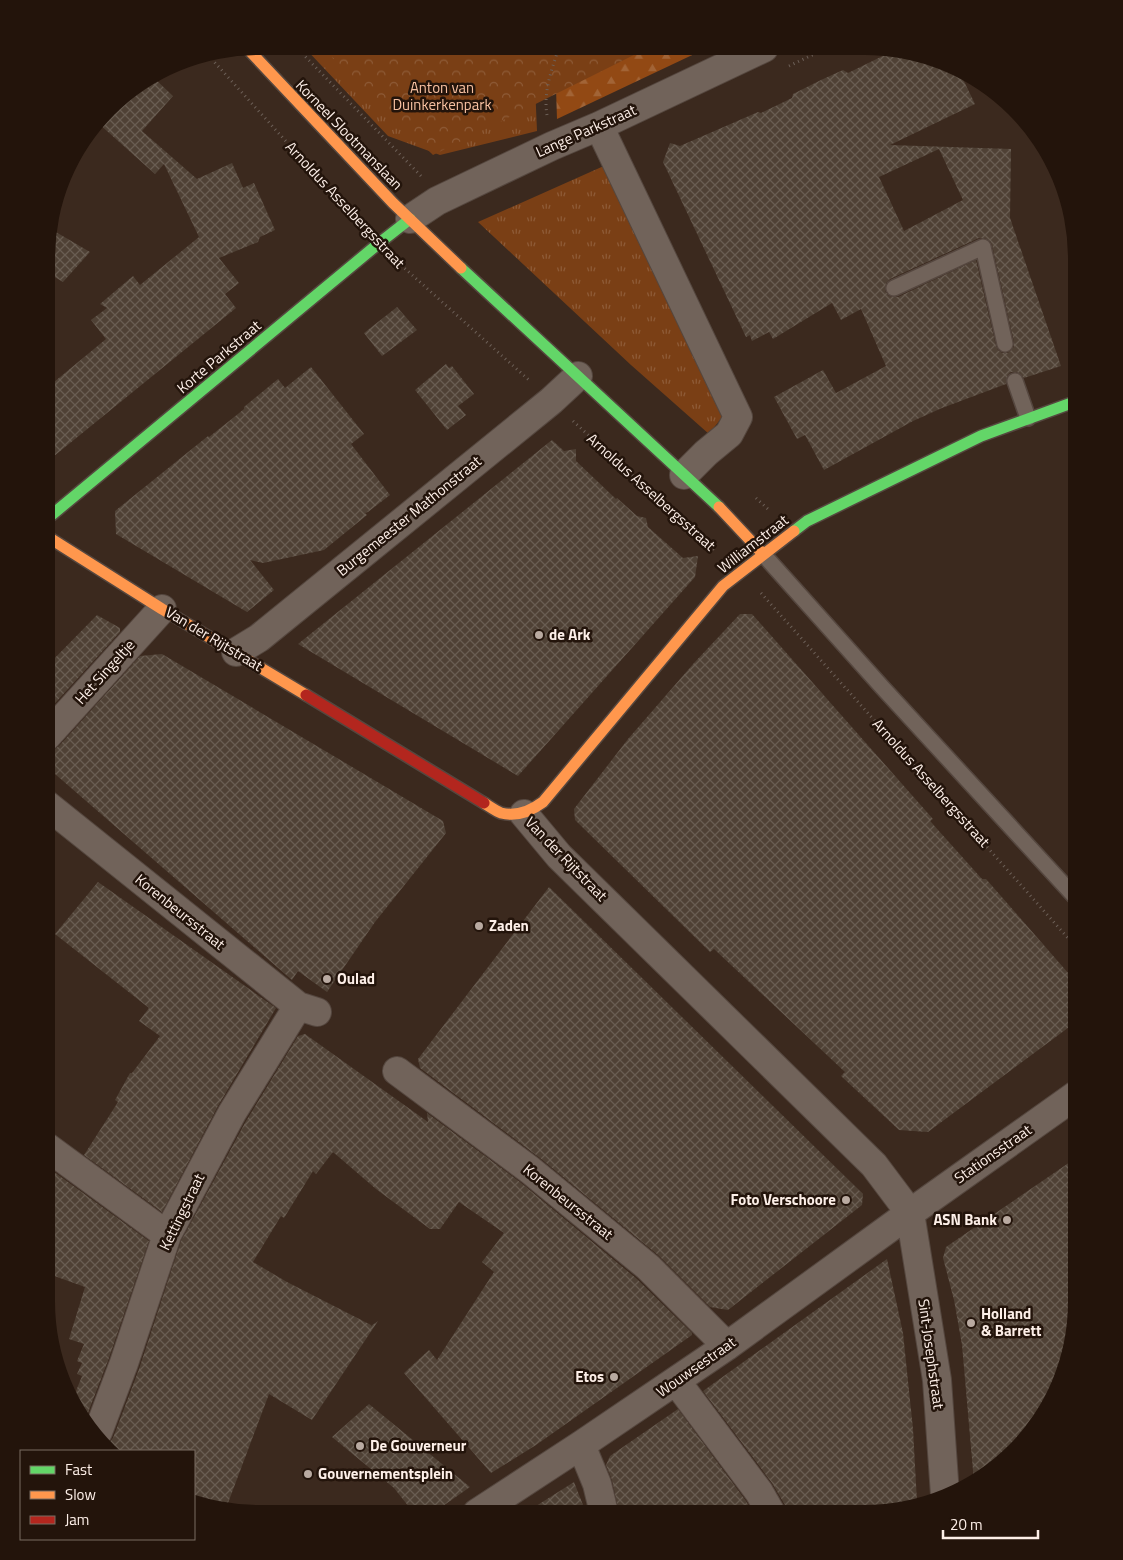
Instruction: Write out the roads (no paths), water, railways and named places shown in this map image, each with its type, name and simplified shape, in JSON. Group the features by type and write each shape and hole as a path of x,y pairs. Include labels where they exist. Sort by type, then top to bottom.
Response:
{"street":[{"name":"Korneel Slootmanslaan","path":"254,55 410,219"},
{"name":"Lange Parkstraat","path":"410,219 437,201 749,55"},
{"path":"599,126 738,417 729,434 684,475"},
{"name":"Korte Parkstraat","path":"55,512 410,219"},
{"name":"Arnoldus Asselbergsstraat","path":"410,219 721,509 763,554"},
{"name":"Burgemeester Mathonstraat","path":"236,652 259,638 551,401 578,376"},
{"name":"Williamstraat","path":"524,814 533,811 543,802 723,586 763,554 807,521 981,436 1068,404"},
{"name":"Van der Rijtstraat","path":"55,541 162,609 501,813 524,814 559,856 874,1165 910,1213"},
{"name":"Het Singeltje","path":"55,727 162,609"},
{"name":"Korenbeursstraat","path":"55,811 307,1009"},
{"name":"Kettingstraat","path":"99,1429 124,1363 167,1235 232,1113 307,1009"},
{"name":"Korenbeursstraat","path":"397,1071 537,1176 648,1268 727,1346"},
{"name":"Stationsstraat","path":"910,1213 1068,1101"},
{"path":"55,1154 167,1235"},
{"name":"Wouwsestraat","path":"489,1505 727,1346 910,1213"},
{"name":"Sint-Josephstraat","path":"910,1213 937,1380 945,1489"},
{"path":"676,1381 759,1492 766,1505"},
{"path":"581,1445 597,1484 602,1505"}],"lane":[{"path":"894,288 982,247 1005,344"},
{"path":"1015,381 1028,418"},
{"name":"Arnoldus Asselbergsstraat","path":"763,554 888,694 1068,889"}],"place":[{"name":"de Ark","path":"539,635"},
{"name":"Zaden","path":"479,926"},
{"name":"Oulad","path":"327,979"},
{"name":"Foto Verschoore","path":"846,1200"},
{"name":"ASN Bank","path":"1007,1220"},
{"name":"Holland & Barrett","path":"971,1323"},
{"name":"Etos","path":"614,1377"},
{"name":"De Gouverneur","path":"360,1446"},
{"name":"Gouvernementsplein","path":"308,1474"}],"park label":[{"name":"Anton van Duinkerkenpark","path":"442,96"}]}
